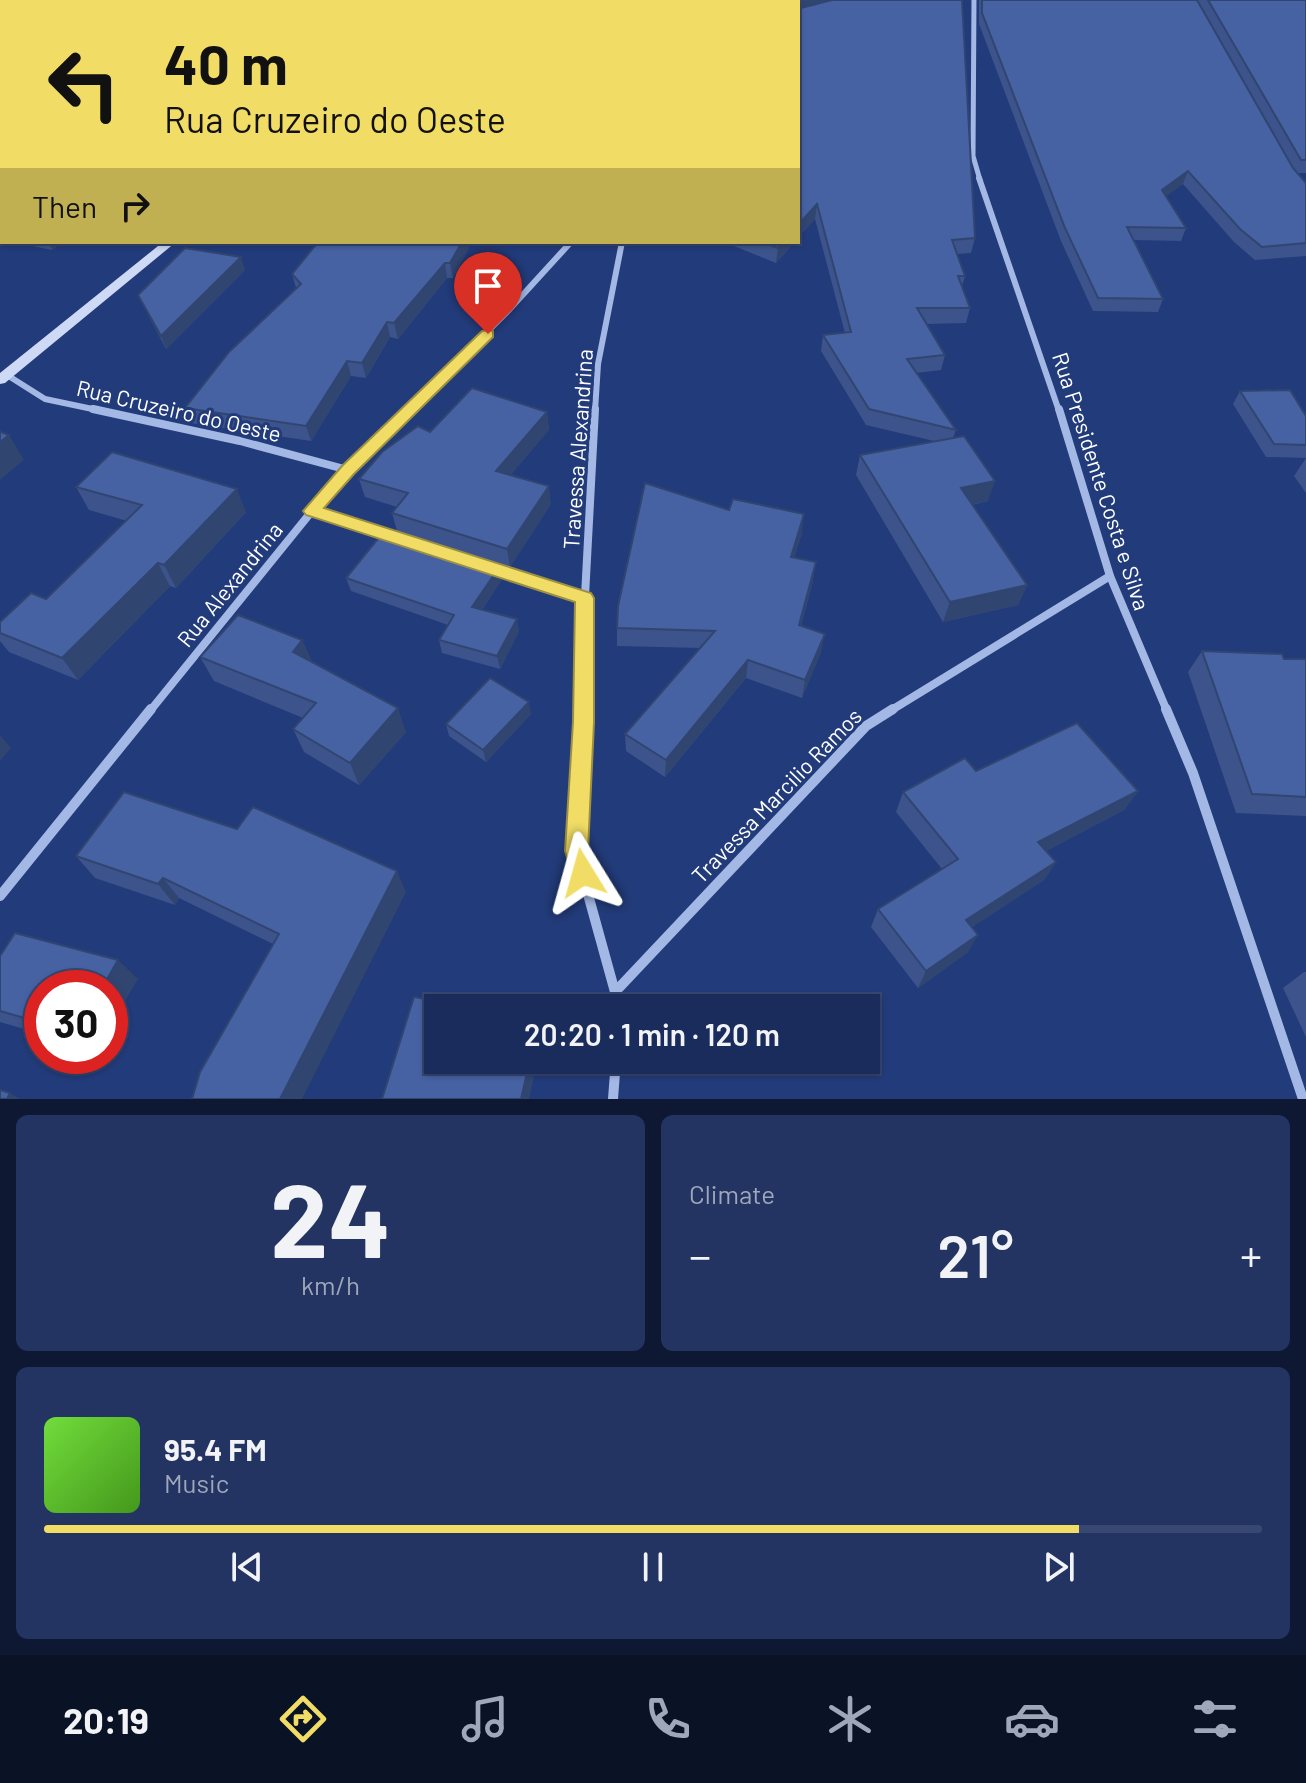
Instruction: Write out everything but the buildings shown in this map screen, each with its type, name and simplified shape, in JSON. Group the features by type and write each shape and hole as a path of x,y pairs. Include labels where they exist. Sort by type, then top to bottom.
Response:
{"main road":[{"path":"2,375 167,244"}],"street":[{"name":"Rua Presidente Costa e Silva","path":"974,0 973,156 993,224 1039,346 1110,576 1193,773 1303,1099"},
{"name":"Rua Alexandrina","path":"0,896 312,511 348,470 527,295 569,244"},
{"name":"Travessa Alexandrina","path":"615,992 576,851 584,722 584,598 598,364 622,244"},
{"name":"Rua Cruzeiro do Oeste","path":"2,375 45,399 240,441 348,470"},
{"path":"312,511 403,540"},
{"path":"478,564 584,598"},
{"name":"Travessa Marcilio Ramos","path":"615,992 866,726 1110,576"},
{"path":"613,1099 615,1074"}],"route":[{"path":"488,334 348,470 312,511 584,598 584,722 576,851 583,873"}]}
